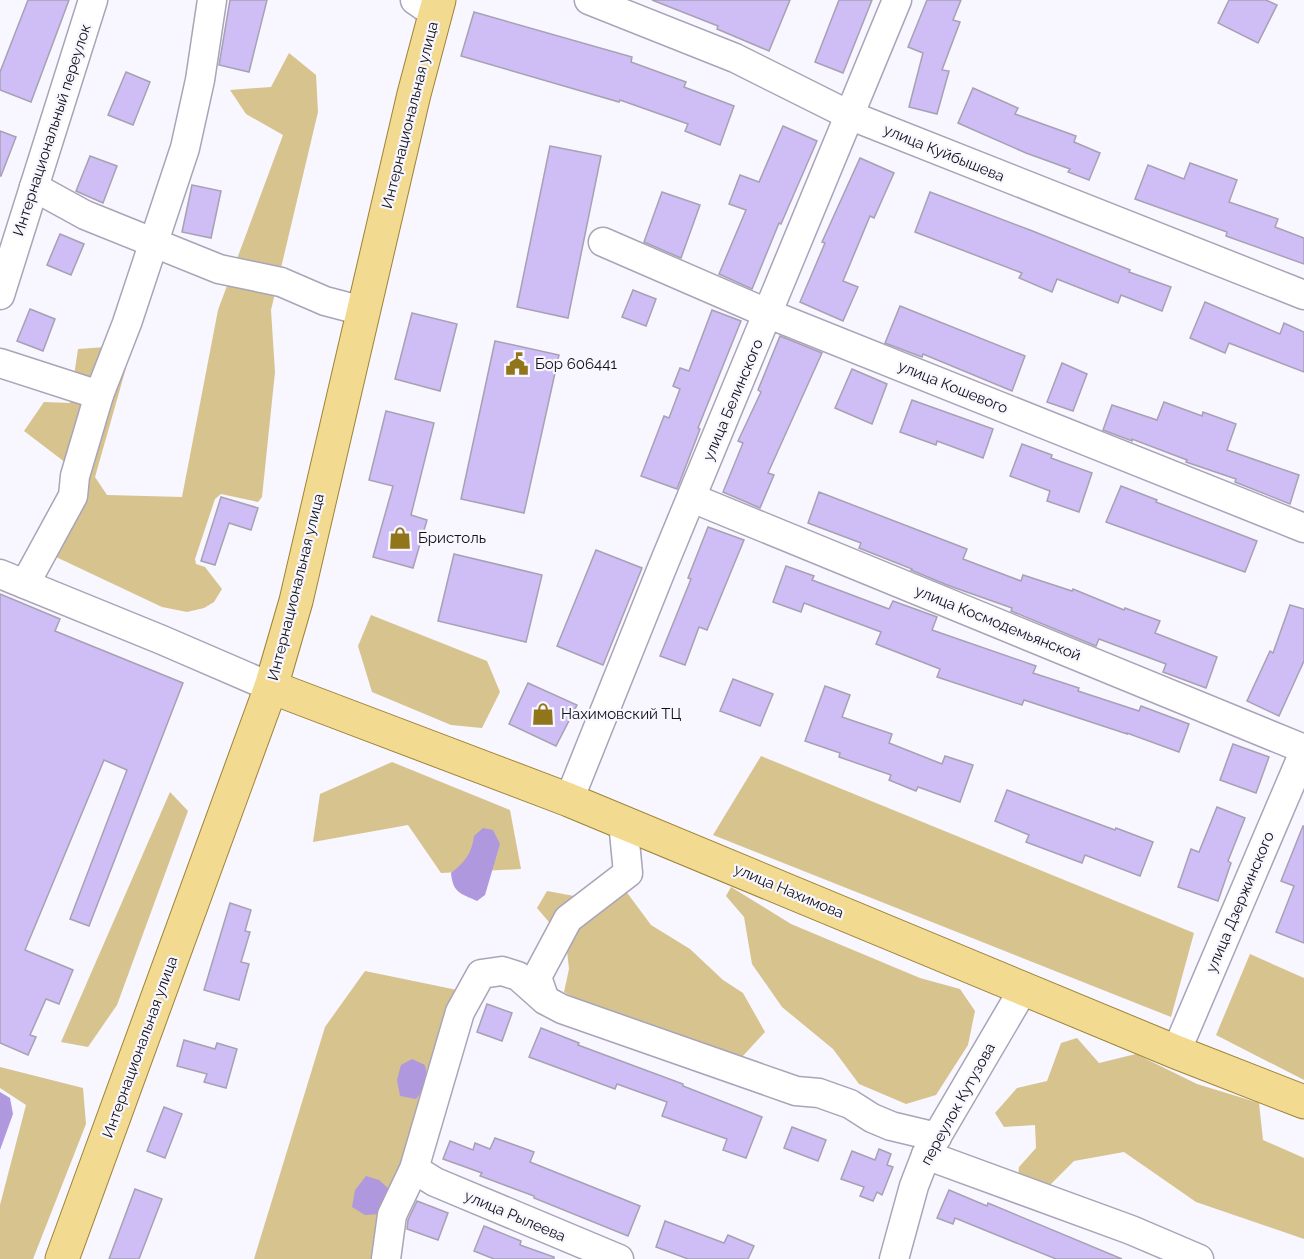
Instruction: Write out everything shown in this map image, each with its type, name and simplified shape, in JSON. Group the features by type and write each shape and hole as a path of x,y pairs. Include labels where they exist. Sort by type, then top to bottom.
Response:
{"main road":[{"name":"Интернациональная улица","path":"62,1259 271,687 296,601 414,94 430,5"},
{"name":"улица Нахимова","path":"271,687 569,800 1176,1052 1304,1102"}],"street":[{"name":"Интернациональный переулок","path":"0,295 93,0"},
{"path":"212,0 200,80 185,148 154,243 99,395 75,476 72,496 13,579 209,659 271,687"},
{"name":"улица Куйбышева","path":"589,0 735,58 849,115 1304,296"},
{"name":"улица Белинского","path":"569,800 897,0"},
{"path":"34,187 85,215 219,269 281,282 325,301 363,311"},
{"name":"улица Кошевого","path":"603,242 769,314 1304,528"},
{"path":"0,363 99,395"},
{"name":"улица Космодемьянской","path":"692,498 1304,751"},
{"name":"улица Дзержинского","path":"1176,1052 1304,751"},
{"path":"545,1000 537,977 568,919 627,873 623,822"},
{"path":"386,1259 392,1215 414,1169 460,1012 481,975 502,971 518,976 545,1000 562,1009 796,1090 819,1093 850,1104 872,1118 932,1146 1199,1259"},
{"name":"переулок Кутузова","path":"894,1259 914,1186 932,1146 1023,988"},
{"name":"улица Рылеева","path":"414,1169 435,1182 619,1259"}],"shaded area":[{"path":"289,53 316,75 318,112 271,310 275,372 262,497 258,502 221,494 215,499 195,559 196,564 205,567 222,589 214,602 204,608 187,612 162,607 56,557 70,466 24,431 44,402 70,403 78,349 105,347 126,368 95,477 107,495 182,497 218,310 283,135 246,114 230,90 271,87"},
{"path":"371,615 487,661 500,692 482,728 451,725 372,692 358,646"},
{"path":"761,756 1194,933 1171,1017 713,835"},
{"path":"392,762 510,810 521,869 441,873 408,825 313,842 320,794"},
{"path":"170,792 188,811 117,1005 88,1047 61,1042"},
{"path":"483,828 493,830 500,844 485,895 477,901 456,889 451,873 467,857 474,836"},
{"path":"731,887 791,924 920,978 960,989 975,1011 968,1045 936,1095 906,1104 859,1084 833,1049 782,1007 752,964 744,917 726,896"},
{"path":"625,890 651,925 690,949 723,980 743,993 765,1032 742,1057 603,1015 564,992 569,969 566,942 537,908 547,891 585,898"},
{"path":"1250,954 1304,978 1304,1080 1216,1035"},
{"path":"365,971 462,991 374,1259 254,1259 325,1027"},
{"path":"1077,1038 1099,1063 1136,1054 1197,1084 1259,1103 1263,1140 1304,1158 1304,1239 1196,1202 1124,1152 1074,1161 1049,1186 1018,1178 1019,1167 1036,1148 1035,1125 1004,1127 995,1113 1017,1088 1047,1081 1061,1043"},
{"path":"412,1059 425,1065 426,1070 425,1083 416,1099 400,1096 397,1080 401,1065"},
{"path":"0,1067 83,1088 86,1124 33,1259 0,1259 0,1205 26,1105 0,1088"},
{"path":"0,1092 10,1098 13,1114 0,1150"},
{"path":"366,1176 379,1180 388,1188 387,1201 380,1214 365,1215 352,1207 355,1190"}],"building":[{"path":"28,0 69,0 31,102 0,90 0,72"},
{"path":"230,0 267,0 249,72 219,65"},
{"path":"652,0 790,0 769,51 717,29 718,26"},
{"path":"839,0 872,0 843,73 815,62"},
{"path":"927,0 961,0 953,20 960,22 942,70 949,71 937,114 909,107 923,53 908,47"},
{"path":"1229,0 1266,0 1277,5 1258,43 1218,23"},
{"path":"474,12 632,57 631,62 686,82 684,87 734,106 720,145 685,131 688,124 620,100 619,102 461,56"},
{"path":"126,72 150,82 133,125 108,115"},
{"path":"973,88 1018,108 1015,114 1076,136 1074,142 1100,153 1089,180 1068,172 1070,169 1026,153 958,123"},
{"path":"783,126 817,141 781,224 779,223 752,289 719,274 746,210 729,204 740,175 759,182"},
{"path":"0,131 16,137 1,176 0,176"},
{"path":"550,146 601,156 568,318 517,307"},
{"path":"90,156 117,166 103,203 76,191"},
{"path":"860,158 894,173 874,218 870,216 843,281 858,287 843,321 800,302 825,243 822,242"},
{"path":"1190,163 1237,180 1229,202 1278,219 1275,227 1304,238 1304,264 1226,236 1227,232 1135,199 1148,165 1184,179"},
{"path":"192,185 221,191 211,238 182,232"},
{"path":"662,192 700,205 681,258 644,242"},
{"path":"930,192 1171,287 1162,311 1121,295 1118,303 1057,279 1052,292 1019,278 1022,273 915,232"},
{"path":"60,234 84,244 71,275 47,265"},
{"path":"633,290 656,299 646,326 622,317"},
{"path":"1205,302 1280,334 1284,323 1304,332 1304,372 1229,343 1225,353 1190,338"},
{"path":"900,306 1025,356 1012,391 923,354 922,357 885,343"},
{"path":"30,309 55,319 43,351 17,341"},
{"path":"712,310 741,321 698,428 700,429 677,489 641,476 664,416 669,418 680,389 673,386 680,368 689,371"},
{"path":"412,313 457,324 440,391 395,379"},
{"path":"780,336 822,353 768,473 774,475 760,508 723,492 743,443 738,441 761,392 758,390"},
{"path":"495,341 559,355 524,513 461,499"},
{"path":"1062,363 1087,374 1073,411 1047,402"},
{"path":"852,369 887,384 872,424 835,408"},
{"path":"912,400 993,429 983,458 937,441 936,445 900,432"},
{"path":"1164,402 1202,416 1203,412 1236,424 1227,450 1299,475 1290,504 1235,482 1236,479 1103,430 1112,405 1157,420"},
{"path":"386,411 434,423 411,515 427,520 413,568 373,557 393,486 369,480"},
{"path":"1022,444 1052,455 1051,458 1092,473 1079,512 1047,501 1050,491 1010,476"},
{"path":"1121,486 1257,541 1245,572 1106,522"},
{"path":"819,492 967,549 963,559 1021,581 1023,575 1072,591 1073,589 1124,610 1125,608 1160,621 1155,633 1217,657 1206,688 1163,672 1166,664 1099,639 1096,646 1011,611 1012,608 947,585 859,548 861,543 808,523"},
{"path":"221,497 258,508 251,530 229,523 215,565 201,561"},
{"path":"708,527 744,540 707,630 699,627 685,665 660,656 691,579 688,578"},
{"path":"596,550 642,568 603,665 557,646"},
{"path":"454,554 542,575 526,642 438,621"},
{"path":"786,566 814,576 812,580 889,609 893,601 937,617 932,630 1036,666 1033,673 1079,688 1078,691 1139,711 1141,706 1189,724 1179,752 1024,700 1022,705 937,677 940,669 876,644 881,632 804,603 801,612 773,602"},
{"path":"0,594 60,619 55,631 183,683 89,926 70,919 127,770 104,760 25,950 73,970 59,1004 46,999 30,1035 36,1037 28,1055 0,1043"},
{"path":"1290,605 1304,609 1304,661 1279,716 1247,701 1270,651 1273,653"},
{"path":"733,679 773,694 760,726 720,711"},
{"name":"Нахимовский ТЦ","path":"528,683 577,705 556,746 509,724"},
{"path":"825,686 850,695 842,717 892,734 889,743 942,764 945,756 973,765 960,802 918,787 916,791 889,780 891,775 839,757 840,753 805,741"},
{"path":"1233,744 1269,757 1256,793 1220,780"},
{"path":"1007,790 1153,842 1140,876 1085,855 1082,863 1026,842 1029,835 995,821"},
{"path":"1217,807 1245,818 1228,861 1231,863 1218,901 1178,887 1191,849 1199,852"},
{"path":"1303,826 1304,943 1276,932 1294,886 1281,881"},
{"path":"230,903 251,910 245,931 250,932 241,962 249,964 239,1000 204,990"},
{"path":"487,1004 512,1013 502,1041 477,1032"},
{"path":"541,1028 579,1043 578,1045 683,1084 683,1086 762,1117 746,1158 723,1150 727,1139 662,1116 667,1102 617,1084 615,1089 529,1057"},
{"path":"184,1040 215,1049 217,1043 237,1049 226,1088 204,1082 207,1074 177,1066"},
{"path":"164,1107 182,1114 165,1158 147,1151"},
{"path":"792,1127 826,1140 818,1161 784,1148"},
{"path":"495,1138 534,1152 530,1162 640,1206 628,1236 480,1176 482,1173 443,1159 450,1141 473,1150 475,1143 490,1149"},
{"path":"879,1149 891,1154 887,1165 893,1167 882,1195 877,1192 873,1201 860,1196 864,1187 841,1179 852,1151 875,1160"},
{"path":"135,1189 162,1199 139,1259 109,1259"},
{"path":"949,1190 987,1206 988,1203 1122,1259 1056,1259 955,1218 953,1224 937,1218"},
{"path":"417,1201 448,1213 438,1240 407,1229 408,1220"},
{"path":"665,1221 724,1243 728,1235 754,1246 748,1259 688,1259 656,1247"},
{"path":"484,1226 521,1241 520,1245 554,1257 554,1259 494,1259 474,1251"}],"place":[{"name":"Бор 606441","path":"517,364"},
{"name":"Бристоль","path":"400,538"},
{"name":"Нахимовский ТЦ","path":"543,714"}]}
